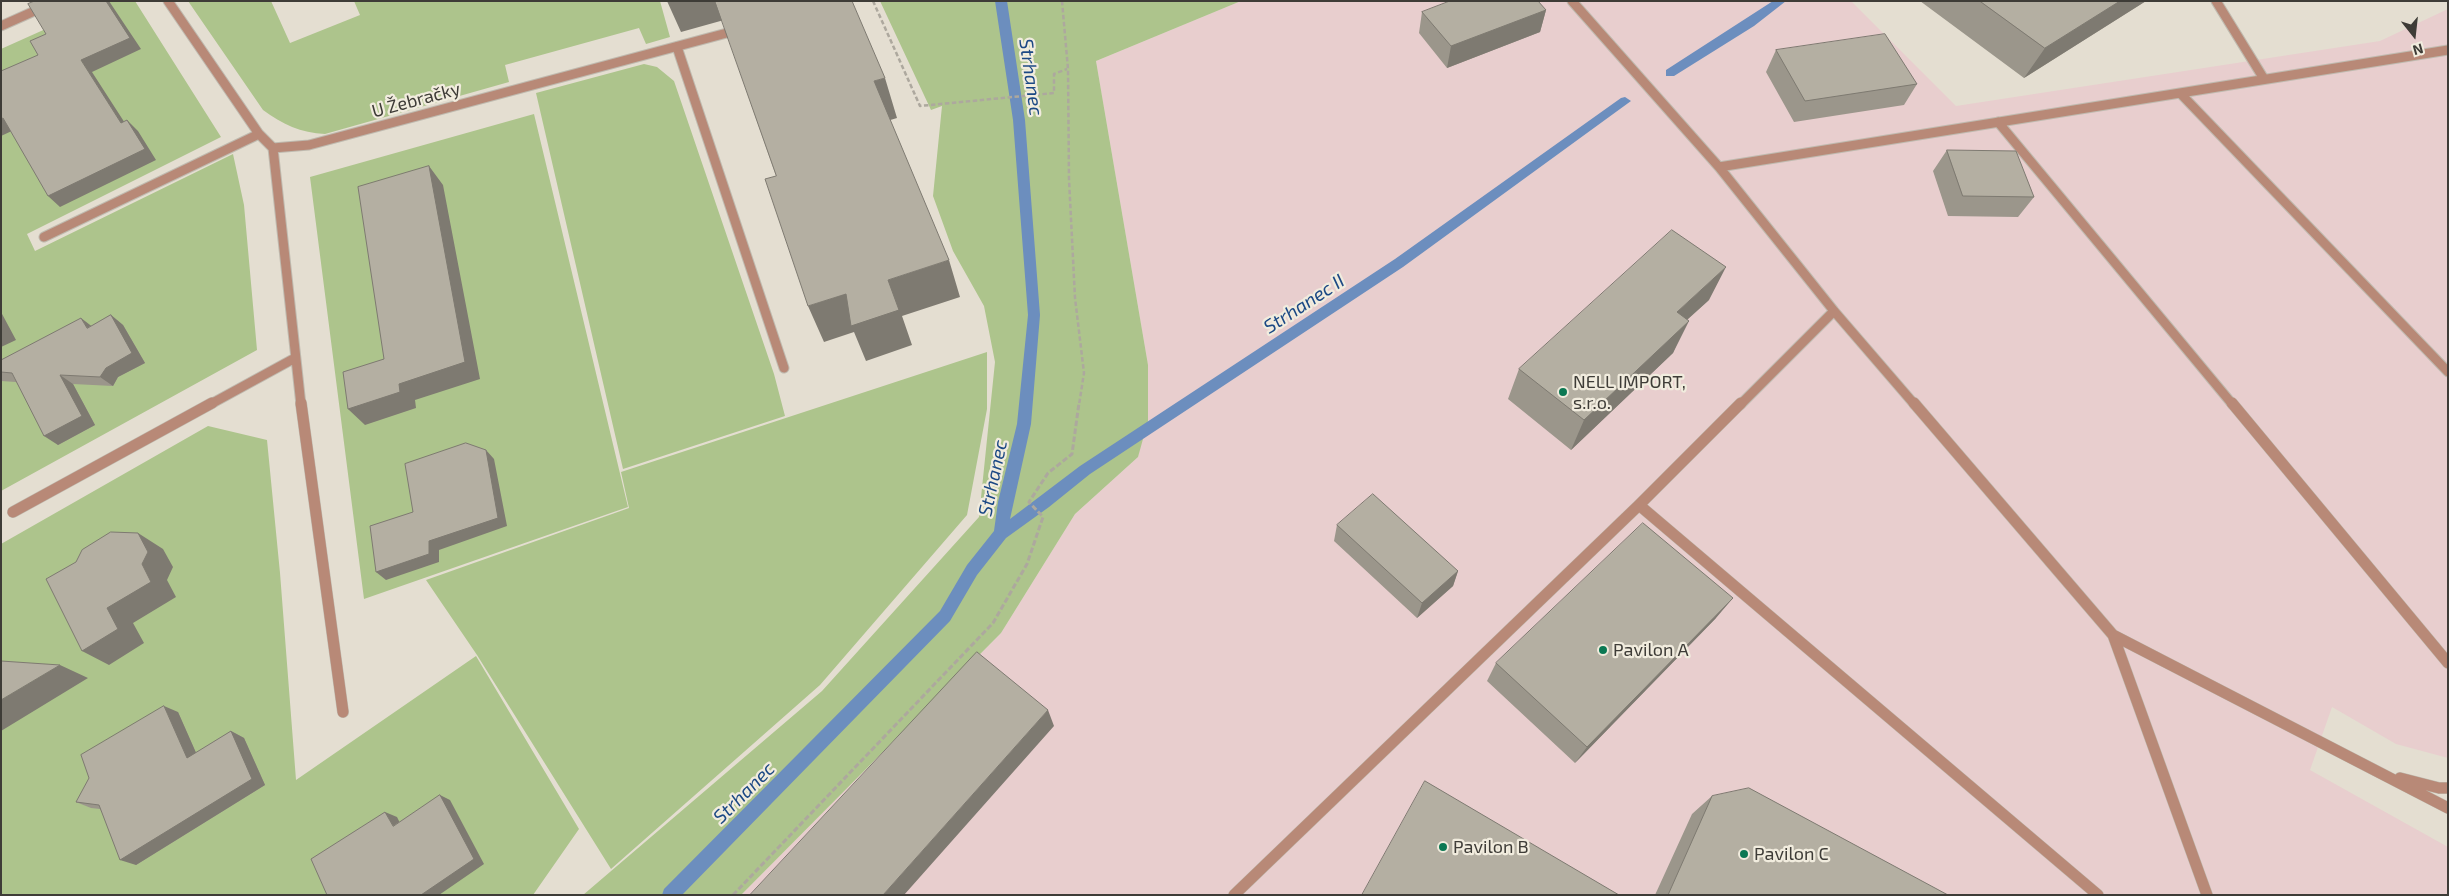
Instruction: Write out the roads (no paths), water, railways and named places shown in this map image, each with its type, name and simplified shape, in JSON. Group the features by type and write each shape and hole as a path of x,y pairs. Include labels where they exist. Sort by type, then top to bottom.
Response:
{"street":[{"path":"1,26 57,1"},
{"path":"168,1 258,134 273,148 295,358 342,712"},
{"path":"1572,1 1719,167 1834,311 2113,634 2207,895"},
{"path":"2216,1 2264,80"},
{"name":"U Žebračky","path":"273,148 309,145 740,30"},
{"path":"677,47 784,368"},
{"path":"1719,167 2448,50"},
{"path":"2180,93 2448,372"},
{"path":"1998,122 2448,663"},
{"path":"44,237 258,134"},
{"path":"1234,895 1246,890 1834,311"},
{"path":"13,512 295,358"},
{"path":"1639,505 2098,895"},
{"path":"2113,634 2448,808"},
{"path":"2385,774 2439,788 2448,788"}],"waterway":[{"name":"Strhanec","path":"1001,1 1019,120 1034,315 1024,424 1005,502 1001,533"},
{"name":"Strhanec II","path":"1670,73 1750,23 1781,1"},
{"name":"Strhanec II","path":"1001,533 1044,503 1085,470 1399,263 1625,101"},
{"name":"Strhanec","path":"670,895 945,616 972,570 1001,533"}],"place":[{"name":"NELL IMPORT, s.r.o.","path":"1563,392"},
{"name":"Pavilon A","path":"1603,650"},
{"name":"Pavilon B","path":"1443,847"},
{"name":"Pavilon C","path":"1744,854"}]}
